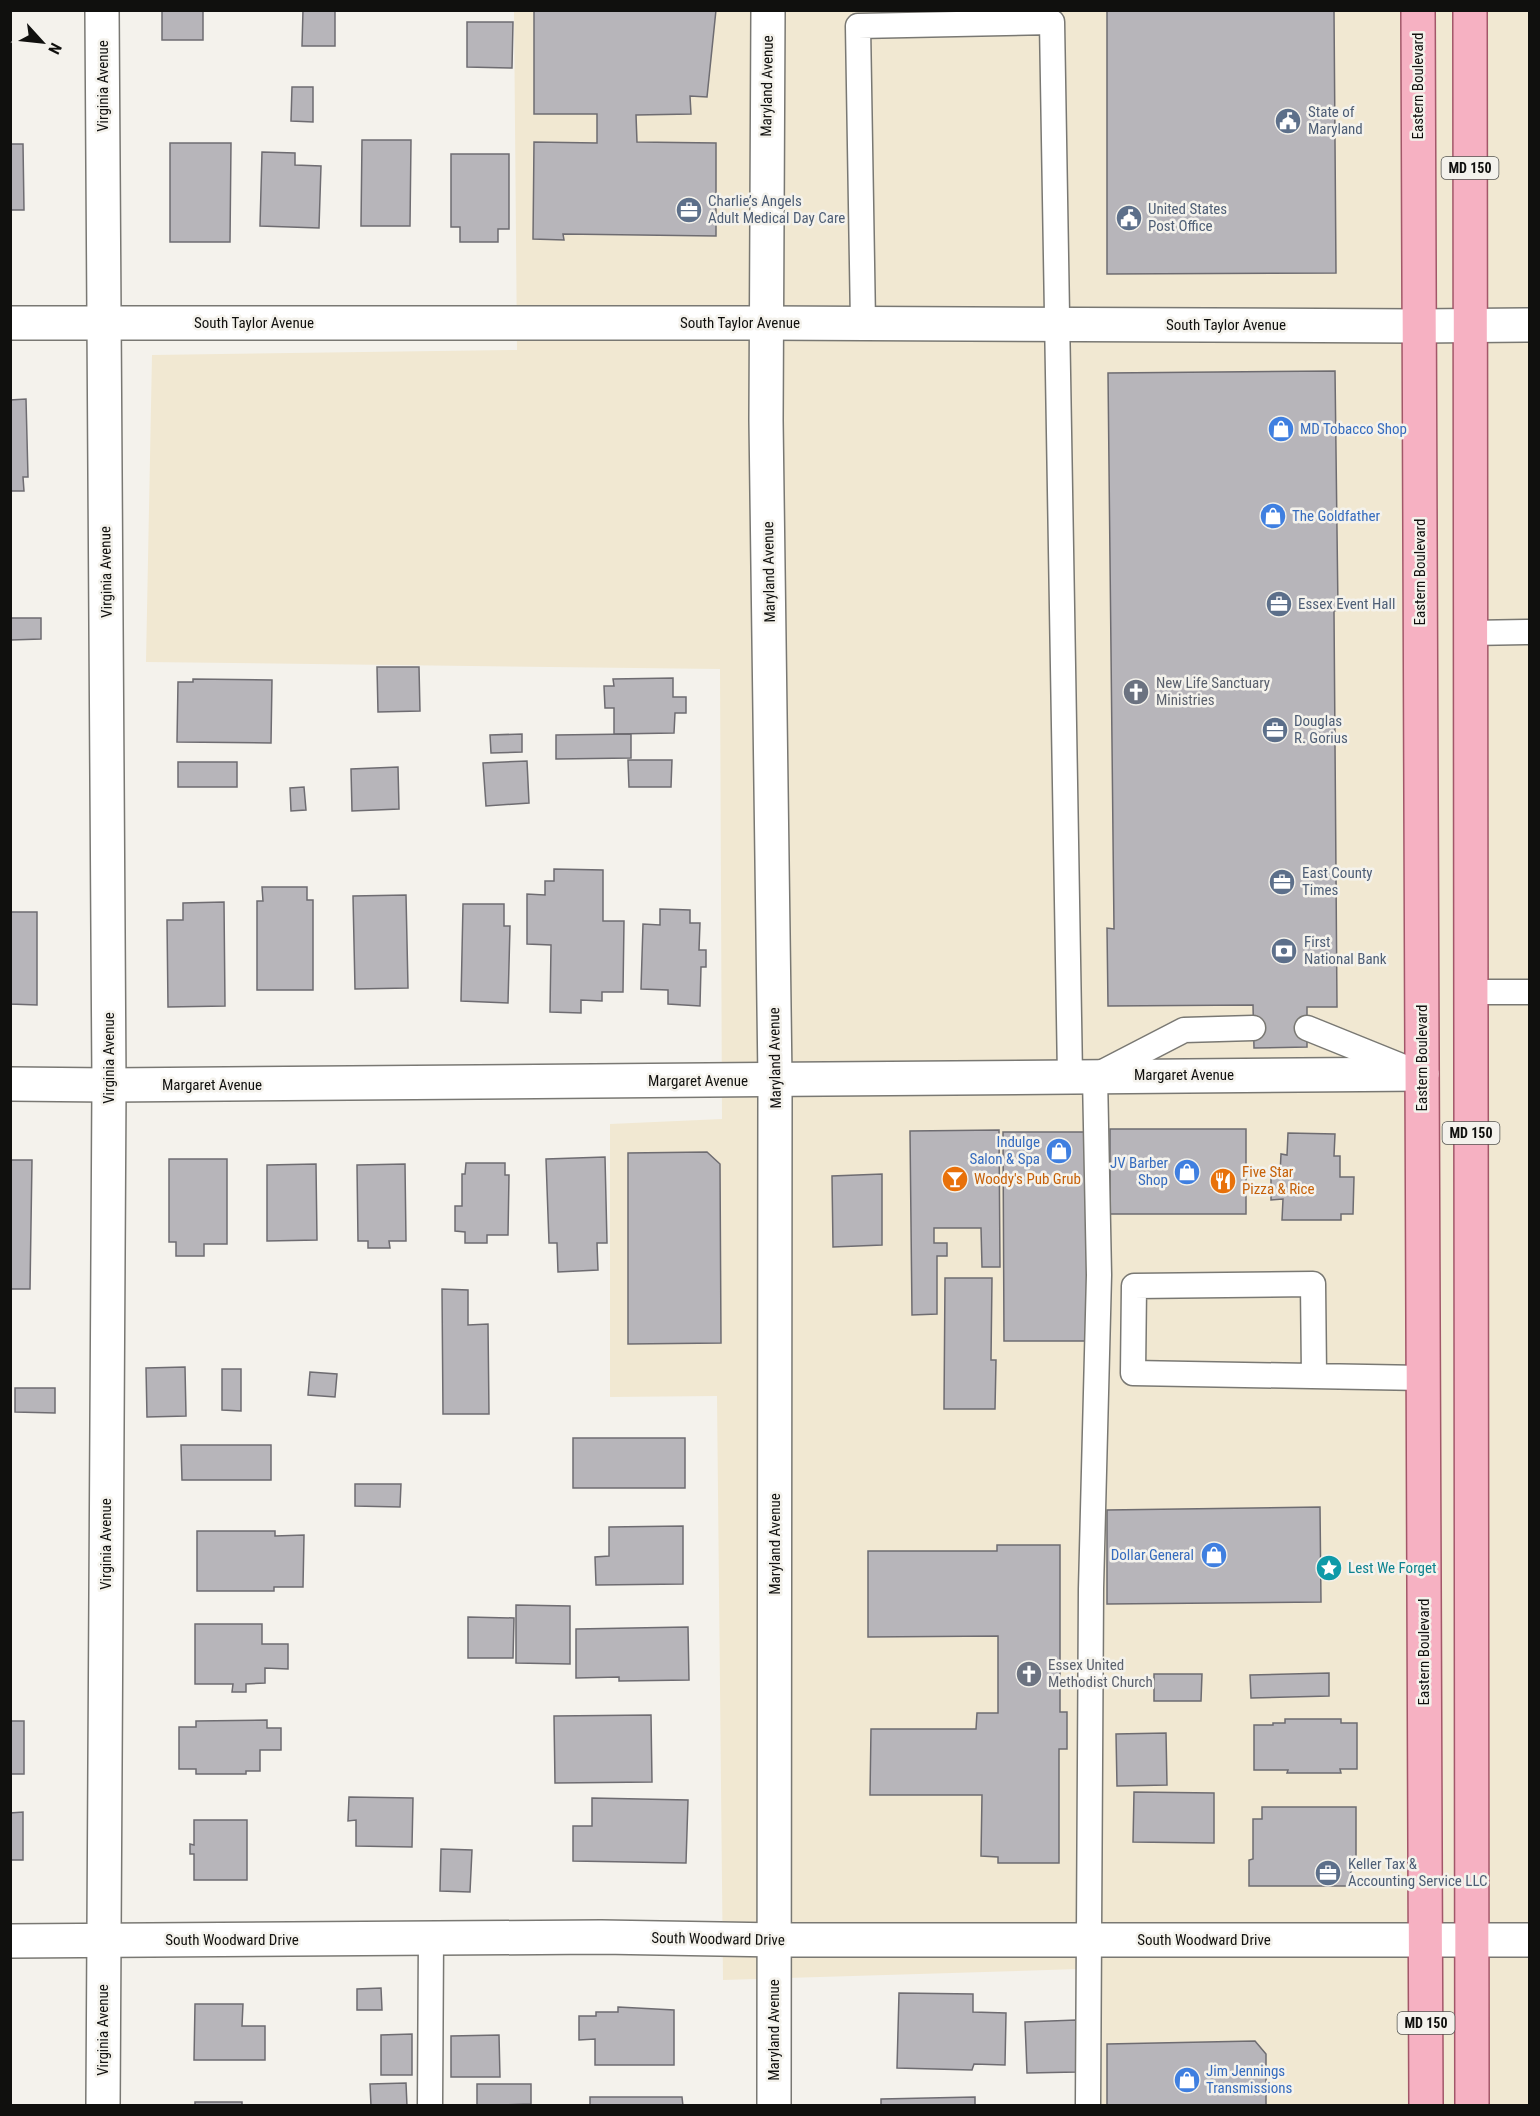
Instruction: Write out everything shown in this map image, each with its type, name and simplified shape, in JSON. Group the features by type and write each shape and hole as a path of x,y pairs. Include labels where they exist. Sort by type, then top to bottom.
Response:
{"main road":[{"name":"Eastern Boulevard","path":"1418,10 1426,2106"},
{"name":"MD 150","path":"1470,10 1472,2106"}],"street":[{"name":"Virginia Avenue","path":"102,10 110,1085 103,2106"},
{"name":"Maryland Avenue","path":"768,10 765,323 775,1080 774,2106"},
{"name":"South Taylor Avenue","path":"10,323 1530,325"},
{"name":"Margaret Avenue","path":"10,1084 1422,1074"},
{"name":"South Woodward Drive","path":"10,1941 600,1937 775,1940 1530,1940"}],"lane":[{"path":"863,323 858,26 1052,22 1057,325 1083,1076 1100,1275 1091,1589 1088,2106"},
{"path":"1470,633 1530,632"},
{"path":"1471,992 1530,992"},
{"path":"1083,1076 1184,1030 1253,1028"},
{"path":"1307,1028 1422,1074"},
{"path":"1314,1375 1313,1284 1134,1286 1133,1373 1423,1378"},
{"path":"430,2106 431,1938"}],"shaded area":[{"path":"514,11 1529,11 1529,2105 1081,2105 1079,1969 723,1980 717,1396 610,1397 610,1124 722,1119 720,669 146,662 152,355 517,350"}],"building":[{"path":"162,10 203,10 203,40 162,40"},
{"path":"303,10 335,10 335,46 302,46"},
{"path":"534,10 716,10 707,97 690,96 691,114 636,115 637,142 716,143 716,236 563,234 564,240 533,239 534,142 597,143 597,114 534,114"},
{"path":"1107,10 1334,10 1336,273 1107,274"},
{"path":"467,22 513,22 512,68 467,67"},
{"path":"292,87 313,87 313,122 291,121"},
{"path":"362,140 411,140 410,226 361,226"},
{"path":"170,143 231,143 230,242 170,242"},
{"path":"10,144 23,144 24,210 10,210"},
{"path":"262,152 295,153 295,165 321,166 319,228 260,226"},
{"path":"451,154 509,154 509,229 498,229 498,242 460,242 460,227 451,227"},
{"path":"1335,371 1338,610 1334,611 1337,1007 1307,1007 1307,1047 1254,1048 1253,1005 1108,1006 1107,928 1114,929 1108,373"},
{"path":"26,399 28,477 23,477 24,491 10,491 10,400"},
{"path":"11,618 41,618 41,639 11,640"},
{"path":"377,667 419,667 420,711 378,712"},
{"path":"673,678 673,697 686,697 686,713 675,713 674,733 614,734 614,708 605,708 604,686 614,686 613,679"},
{"path":"193,679 272,680 271,743 177,742 178,682 193,682"},
{"path":"522,734 522,752 491,753 490,735"},
{"path":"631,734 631,758 556,759 556,735"},
{"path":"628,760 672,760 671,787 629,787"},
{"path":"527,761 529,803 486,806 483,763"},
{"path":"178,762 237,762 237,787 178,787"},
{"path":"398,767 399,809 352,811 351,769"},
{"path":"304,787 306,810 291,811 290,788"},
{"path":"554,869 603,870 603,921 624,921 623,992 602,992 602,1001 581,1000 581,1013 550,1012 551,945 527,944 527,894 545,895 545,881 554,881"},
{"path":"262,887 307,887 307,900 313,900 313,990 257,990 257,901 263,901"},
{"path":"406,895 408,988 355,989 353,896"},
{"path":"224,902 225,1006 168,1007 167,920 183,920 183,903"},
{"path":"463,904 504,904 504,926 510,926 508,1003 461,1001"},
{"path":"660,909 690,910 690,923 700,923 699,950 706,950 706,967 701,967 700,1006 668,1004 668,990 641,989 643,924 660,925"},
{"path":"10,912 37,912 37,1005 10,1004"},
{"path":"1110,1129 1246,1129 1246,1214 1110,1214"},
{"name":"Woody's Pub Grub","path":"999,1130 1000,1267 982,1267 981,1228 934,1228 934,1243 947,1243 947,1256 937,1256 937,1314 912,1315 910,1131"},
{"path":"1003,1132 1086,1132 1088,1341 1004,1341"},
{"path":"1288,1133 1335,1134 1334,1156 1340,1156 1340,1177 1354,1177 1353,1214 1341,1214 1341,1220 1282,1220 1283,1199 1271,1200 1271,1174 1280,1174 1281,1154 1287,1155"},
{"path":"707,1152 720,1164 721,1343 628,1344 628,1153"},
{"path":"605,1157 607,1243 597,1243 598,1270 558,1272 557,1243 549,1243 546,1159"},
{"path":"169,1159 227,1159 227,1244 204,1244 204,1256 176,1256 176,1242 169,1242"},
{"path":"10,1160 32,1160 30,1289 10,1289"},
{"path":"466,1163 505,1163 505,1175 509,1175 508,1235 487,1235 487,1243 465,1243 465,1232 455,1231 455,1206 462,1206 462,1174 465,1174"},
{"path":"316,1164 317,1240 267,1241 267,1165"},
{"path":"405,1164 406,1241 389,1241 390,1248 368,1248 368,1241 358,1241 357,1165"},
{"path":"882,1174 882,1245 833,1247 832,1176"},
{"path":"945,1278 992,1278 991,1360 996,1360 995,1409 944,1409"},
{"path":"442,1289 468,1290 468,1325 488,1324 489,1414 443,1414"},
{"path":"185,1367 186,1416 147,1417 146,1368"},
{"path":"222,1369 241,1369 241,1411 222,1410"},
{"path":"310,1372 337,1374 335,1397 308,1395"},
{"path":"15,1388 55,1388 55,1413 15,1412"},
{"path":"573,1438 685,1438 685,1488 573,1488"},
{"path":"181,1445 271,1445 271,1480 182,1480"},
{"path":"355,1484 401,1484 400,1507 355,1506"},
{"name":"Dollar General","path":"1320,1507 1321,1602 1107,1604 1107,1510"},
{"path":"683,1526 683,1584 596,1585 595,1557 609,1556 609,1527"},
{"path":"197,1531 275,1531 275,1536 304,1535 303,1587 274,1587 274,1591 197,1591"},
{"name":"Essex United Methodist Church","path":"997,1545 1060,1545 1060,1712 1067,1712 1067,1749 1059,1749 1059,1863 998,1863 998,1857 981,1856 982,1795 870,1795 871,1729 976,1729 977,1713 998,1713 998,1636 868,1637 868,1551 997,1551"},
{"path":"516,1605 570,1606 570,1664 516,1663"},
{"path":"468,1617 514,1618 513,1658 468,1658"},
{"path":"195,1624 262,1624 262,1644 288,1644 288,1669 265,1668 265,1683 246,1684 246,1692 232,1692 233,1684 195,1684"},
{"path":"688,1627 689,1680 619,1681 619,1677 576,1678 576,1629"},
{"path":"1329,1673 1329,1696 1251,1698 1250,1675"},
{"path":"1154,1674 1202,1674 1201,1701 1154,1701"},
{"path":"651,1715 652,1782 555,1783 554,1716"},
{"path":"1285,1719 1341,1719 1341,1723 1357,1723 1357,1769 1340,1769 1341,1773 1287,1773 1288,1770 1254,1770 1254,1725 1285,1723"},
{"path":"267,1720 267,1728 281,1728 281,1750 260,1750 260,1771 246,1771 246,1774 196,1774 196,1769 179,1769 179,1727 196,1727 196,1721"},
{"path":"10,1721 24,1721 24,1774 10,1774"},
{"path":"1166,1733 1167,1785 1117,1786 1116,1734"},
{"path":"1134,1792 1214,1793 1214,1843 1133,1842"},
{"path":"349,1797 413,1798 412,1847 356,1846 356,1820 348,1821"},
{"path":"592,1798 688,1800 686,1863 573,1861 573,1826 592,1826"},
{"path":"1262,1807 1356,1807 1356,1858 1351,1858 1351,1886 1249,1886 1249,1860 1253,1859 1253,1819 1262,1819"},
{"path":"23,1812 23,1860 10,1860 10,1813"},
{"path":"194,1820 247,1820 247,1880 194,1880 194,1854 190,1854 190,1844 194,1845"},
{"path":"441,1849 472,1850 470,1892 440,1891"},
{"path":"381,1988 382,2010 357,2010 357,1989"},
{"path":"899,1993 973,1994 973,2012 1006,2013 1005,2065 974,2064 972,2070 897,2068"},
{"path":"195,2004 243,2004 242,2026 265,2026 265,2060 194,2060"},
{"path":"618,2007 674,2010 674,2065 595,2065 595,2039 579,2040 579,2016 596,2016 596,2012 618,2012"},
{"path":"1076,2020 1077,2072 1027,2073 1025,2022"},
{"path":"412,2034 412,2075 381,2075 381,2035"},
{"path":"499,2035 500,2077 451,2077 451,2036"},
{"name":"Jim Jennings Transmissions","path":"1255,2041 1266,2054 1266,2106 1107,2106 1107,2044"},
{"path":"406,2083 407,2106 371,2106 370,2084"},
{"path":"477,2084 531,2084 531,2104 477,2106"},
{"path":"590,2097 682,2097 683,2106 590,2106"},
{"path":"975,2097 975,2106 881,2106 881,2099"},
{"path":"195,2102 242,2102 242,2106 195,2106"}],"place":[{"name":"State of Maryland","path":"1288,121"},
{"name":"Charlie’s Angels Adult Medical Day Care","path":"689,210"},
{"name":"United States Post Office","path":"1129,218"},
{"name":"MD Tobacco Shop","path":"1281,429"},
{"name":"The Goldfather","path":"1273,516"},
{"name":"Essex Event Hall","path":"1279,604"},
{"name":"New Life Sanctuary Ministries","path":"1136,692"},
{"name":"Douglas R. Gorius","path":"1275,730"},
{"name":"East County Times","path":"1282,882"},
{"name":"First National Bank","path":"1284,951"},
{"name":"Indulge Salon & Spa","path":"1059,1151"},
{"name":"JV Barber Shop","path":"1187,1172"},
{"name":"Woody's Pub Grub","path":"955,1179"},
{"name":"Five Star Pizza & Rice","path":"1223,1181"},
{"name":"Dollar General","path":"1214,1555"},
{"name":"Lest We Forget","path":"1329,1568"},
{"name":"Essex United Methodist Church","path":"1029,1674"},
{"name":"Keller Tax & Accounting Service LLC","path":"1328,1873"},
{"name":"Jim Jennings Transmissions","path":"1187,2080"}]}
